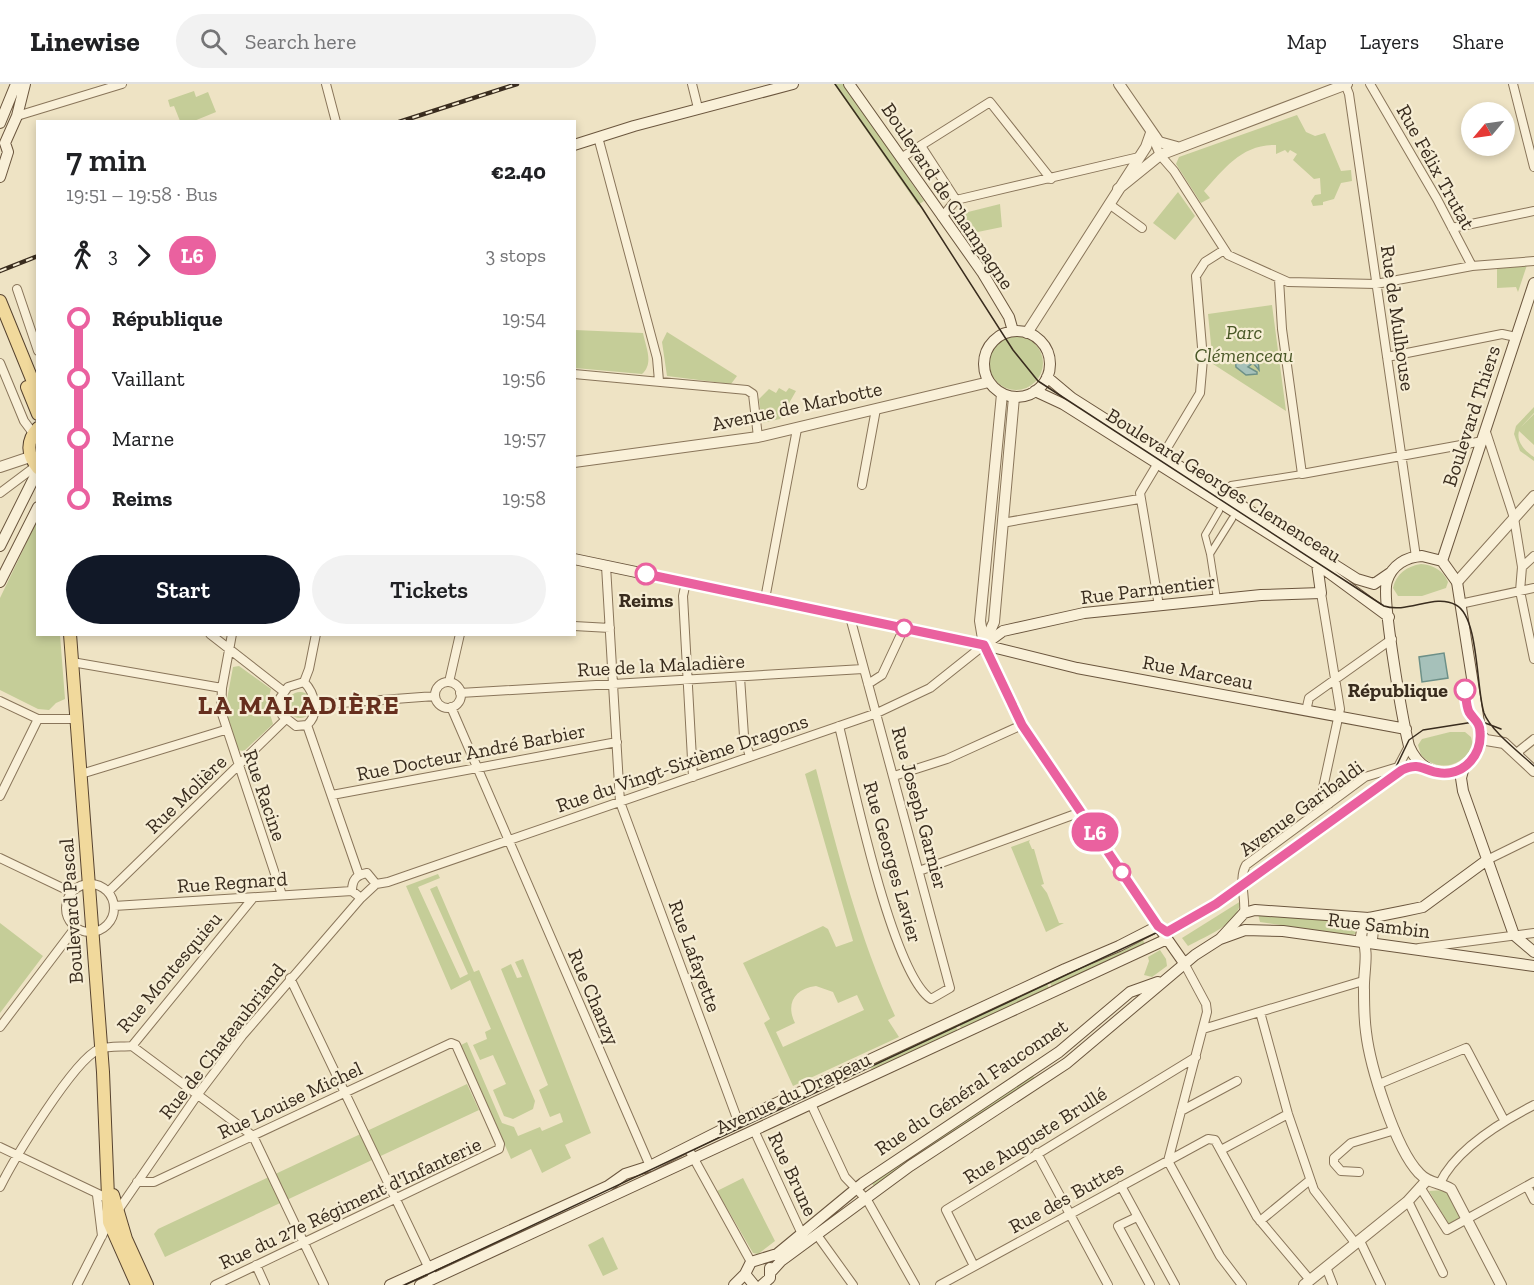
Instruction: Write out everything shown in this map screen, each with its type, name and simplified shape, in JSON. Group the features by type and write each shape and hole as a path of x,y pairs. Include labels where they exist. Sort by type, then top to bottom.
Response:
{"main road":[{"path":"0,177 8,152 3,145 17,116 16,84"},
{"path":"0,123 25,84"},
{"path":"576,144 698,108 793,84"},
{"name":"Boulevard de Champagne","path":"849,84 982,272 1009,317 1013,331"},
{"path":"1119,84 1151,133 1162,144 1179,147"},
{"path":"1027,333 1118,189 1135,172 1160,155 1179,147 1346,84"},
{"path":"1135,172 1139,157 1151,133"},
{"name":"Boulevard Thiers","path":"1442,561 1534,283"},
{"path":"0,301 36,389"},
{"path":"0,322 36,409"},
{"path":"1013,331 1027,333 1037,338 1047,351 1049,361 1047,377 1035,391 1014,397 1002,394 989,382 984,365 986,352 997,337 1013,331"},
{"name":"Boulevard Georges Clemenceau","path":"1047,377 1072,398 1163,453 1363,582 1381,581 1406,560 1416,557"},
{"name":"Avenue de Marbotte","path":"576,462 758,437 989,382"},
{"name":"Boulevard Georges Clemenceau","path":"1035,391 1063,404 1317,564 1389,617"},
{"path":"1002,394 980,621 984,645 1022,725 1182,959"},
{"path":"984,645 994,622 1014,397"},
{"path":"0,546 35,465 29,446 35,430"},
{"path":"0,467 35,465"},
{"path":"1457,582 1534,496"},
{"path":"0,582 36,511"},
{"path":"989,522 1002,522"},
{"path":"1416,557 1442,561 1457,582 1480,734 1478,751 1464,767 1461,778 1463,791 1514,935 1534,952"},
{"name":"Rue Marceau","path":"576,559 984,645 1077,668 1406,729"},
{"path":"1317,564 1321,593"},
{"path":"1392,571 1385,587 1408,746 1421,765 1444,773 1463,791"},
{"name":"Rue Parmentier","path":"984,645 1003,631 1084,614 1303,592 1321,593"},
{"path":"1011,651 1006,645 1008,638 1014,631 1023,628"},
{"name":"Boulevard Pascal","path":"70,636 100,1048 109,1239 137,1285"},
{"path":"1480,734 1486,740 1504,743 1534,771"},
{"path":"1444,773 1464,767"},
{"path":"1223,936 1242,915 1255,910 1369,918 1423,907 1487,860"},
{"path":"1242,915 1245,930"},
{"path":"1369,918 1364,922 1361,936 1365,943 1363,981 1366,1031 1379,1084 1395,1130 1424,1184"},
{"name":"Avenue du Drapeau","path":"390,1285 608,1186 627,1173 650,1166 738,1121 1053,974 1123,945 1158,926"},
{"name":"Rue Sambin","path":"1182,959 1216,934 1223,936 1245,930 1283,931 1419,948 1534,966"},
{"name":"Avenue du Drapeau","path":"420,1285 1167,939"},
{"name":"Rue du Général Fauconnet","path":"765,1284 771,1272 781,1261 866,1198 947,1141 1067,1063 1167,979 1182,959"},
{"name":"Rue du Général Fauconnet","path":"756,1261 777,1254 855,1189 939,1130 1059,1052 1130,992 1167,979"},
{"path":"1307,1282 1408,1201 1424,1184 1440,1183 1451,1189 1501,1285"},
{"name":"Boulevard Pascal","path":"109,1202 147,1285"},
{"path":"734,1285 756,1261 768,1264 771,1272"},
{"path":"745,1274 752,1285"}],"street":[{"path":"17,116 122,84"},
{"path":"326,84 335,120"},
{"path":"692,84 698,108"},
{"name":"Rue de Mulhouse","path":"1346,84 1416,557"},
{"name":"Rue Félix Trutat","path":"1370,84 1472,266"},
{"path":"1513,84 1534,167"},
{"path":"16,101 40,108"},
{"path":"901,158 990,102 1052,179"},
{"path":"1151,133 1160,155 1174,171 1231,258 1279,279 1291,283 1376,284 1472,266 1534,261"},
{"path":"598,137 657,358 659,381"},
{"name":"Boulevard de Champagne","path":"921,146 956,200"},
{"path":"1174,171 1170,159 1179,147"},
{"path":"942,217 956,200 1139,157"},
{"path":"1121,162 1135,172 1161,165 1174,171"},
{"path":"1109,204 1142,228"},
{"path":"1452,228 1534,211"},
{"path":"1159,606 1139,499 1142,488 1200,393 1203,359 1196,276 1205,262 1224,250"},
{"path":"1279,279 1282,329 1302,474"},
{"path":"17,289 36,345"},
{"path":"1387,357 1502,334 1516,337"},
{"path":"0,363 24,421 35,430"},
{"path":"576,374 747,390 753,394 758,437"},
{"path":"862,485 876,408"},
{"path":"765,599 797,429"},
{"path":"1226,489 1231,485 1401,456 1484,436 1514,518 1522,567 1520,591 1534,659"},
{"path":"1476,460 1484,458 1494,462"},
{"path":"0,493 35,465"},
{"path":"1002,522 1139,499"},
{"path":"1217,600 1205,535 1219,511"},
{"path":"1210,554 1232,519"},
{"path":"1522,567 1534,556"},
{"name":"Rue Lafayette","path":"606,566 620,802 738,1121"},
{"path":"686,582 683,596 693,777"},
{"path":"1460,604 1534,588"},
{"path":"1321,593 1339,718 1323,788 1323,798 1329,804"},
{"name":"Rue Joseph Garnier","path":"850,617 950,988 931,999"},
{"path":"576,626 610,628"},
{"path":"868,684 882,675 904,628"},
{"path":"213,636 284,691"},
{"name":"Rue Racine","path":"232,636 222,688 221,711 225,730 282,895"},
{"path":"304,682 316,636"},
{"path":"449,682 460,636"},
{"path":"1306,711 1309,698 1392,639"},
{"name":"Rue du Vingt-Sixième Dragons","path":"376,884 388,882 877,713 930,688 984,645"},
{"path":"72,662 222,688"},
{"name":"Rue de la Maladière","path":"460,693 863,669"},
{"path":"740,677 744,736 750,758"},
{"path":"304,682 309,688 314,705 314,716 307,725 296,726 286,719 280,706 284,691 294,684 304,682"},
{"path":"435,696 442,706 452,707 459,701 460,693 456,686 449,682"},
{"path":"435,696 438,687 449,682"},
{"path":"314,705 435,696"},
{"path":"0,701 38,719 76,719"},
{"name":"Rue Chanzy","path":"452,707 650,1166"},
{"path":"0,796 38,719"},
{"name":"Rue Molière","path":"108,892 286,719"},
{"path":"307,725 359,874"},
{"path":"894,776 947,759 1022,725"},
{"name":"Rue Georges Lavier","path":"839,726 885,906 907,967 924,994 931,999"},
{"path":"81,774 225,730"},
{"path":"1519,757 1519,752 1534,739"},
{"name":"Rue Docteur André Barbier","path":"332,795 477,766 617,742"},
{"name":"Avenue Garibaldi","path":"1242,915 1245,896 1241,873 1246,865 1365,777 1398,767 1408,746"},
{"path":"919,871 1081,812"},
{"path":"1487,860 1534,837"},
{"path":"0,858 71,892"},
{"path":"367,873 376,884 361,898 352,891 352,883 359,874 367,873"},
{"path":"89,884 100,886 108,892 114,906 110,922 101,930 92,933 75,928 66,912 66,902 71,892 89,884"},
{"name":"Rue Regnard","path":"114,906 352,891"},
{"name":"Rue Montesquieu","path":"100,1048 132,1046 253,898"},
{"name":"Rue de Chateaubriand","path":"109,1202 137,1182 198,1094 290,978 361,898"},
{"path":"0,1027 75,928"},
{"path":"1419,948 1534,933"},
{"path":"1182,959 1206,1004 1203,1029 1168,1161 1220,1256 1242,1285"},
{"path":"290,978 434,1279"},
{"path":"1203,1029 1363,981"},
{"path":"1260,1012 1288,1114 1314,1190 1358,1242 1381,1285"},
{"name":"Rue Louise Michel","path":"137,1182 154,1182 451,1043 456,1044 500,1144 499,1149"},
{"path":"132,1046 253,1136 324,1285"},
{"path":"0,1187 16,1155 84,1060 100,1048"},
{"path":"1379,1084 1466,1048 1504,1120"},
{"name":"Rue Auguste Brullé","path":"974,1266 946,1210 1196,1057"},
{"path":"1181,1111 1236,1081"},
{"path":"811,1104 845,1177 866,1198 915,1285"},
{"path":"1440,1183 1445,1172 1482,1137 1504,1120 1534,1105"},
{"path":"1288,1114 1221,1150 1260,1221 1307,1282"},
{"name":"Rue Brune","path":"754,1130 801,1232"},
{"path":"1359,1172 1341,1171 1334,1163 1334,1158 1351,1143 1395,1130"},
{"name":"Rue des Buttes","path":"940,1285 1208,1139 1215,1140 1221,1150"},
{"path":"0,1146 109,1202"},
{"path":"688,1148 756,1261"},
{"name":"Rue du 27e Régiment d'Infanterie","path":"215,1285 499,1149"},
{"path":"1036,1153 1108,1285"},
{"path":"1260,1221 1310,1180"},
{"path":"1424,1184 1447,1230 1531,1184 1534,1200"},
{"path":"1121,1186 1174,1285"},
{"path":"1408,1201 1443,1273"},
{"name":"Boulevard Pascal","path":"109,1202 109,1239"},
{"path":"1137,1217 1118,1226 1150,1285"},
{"path":"817,1235 853,1285"},
{"path":"77,1285 109,1239"},
{"path":"256,1265 265,1285"},
{"path":"1326,1267 1333,1285"}],"green space":[{"path":"834,84 844,84 924,201 918,205"},
{"path":"194,91 196,97 208,92 216,112 196,120 180,120 174,106 170,107 168,100"},
{"path":"1297,115 1306,132 1315,136 1325,133 1341,171 1351,170 1352,181 1341,183 1334,199 1323,202 1323,205 1313,206 1311,201 1315,195 1321,194 1320,178 1314,179 1293,160 1297,154 1290,150 1288,153 1285,150 1276,154 1276,145 1253,149 1235,159 1204,191 1210,198 1201,203 1176,164 1179,157"},
{"path":"1178,192 1195,216 1175,240 1153,223"},
{"path":"1000,204 1002,227 968,234 956,215"},
{"path":"1527,265 1518,292 1516,287 1497,288 1497,268"},
{"name":"Parc Clémenceau","path":"1272,305 1286,411 1213,364 1208,314"},
{"path":"576,330 643,333 648,365 642,374 576,368"},
{"path":"667,332 737,376 731,384 667,376 662,342"},
{"path":"1011,336 1021,336 1031,340 1039,348 1043,363 1039,378 1031,386 1021,390 1011,390 1001,386 993,378 989,368 989,358 993,348 1001,340"},
{"path":"779,388 786,392 789,388 796,391 780,419 762,423 759,399 769,389 776,393"},
{"path":"1534,407 1534,413 1521,427 1534,414 1534,445 1519,431 1518,435 1522,446 1534,457 1534,461 1520,451 1514,434 1516,426"},
{"path":"36,523 36,636 60,636 65,699 56,703 49,710 38,709 0,690 0,598"},
{"path":"1421,564 1440,571 1448,582 1446,588 1422,596 1398,596 1393,588 1399,575"},
{"path":"239,666 271,689 267,704 273,724 244,751 237,750 225,710 233,667"},
{"path":"300,692 309,696 313,705 309,714 300,718 291,714 287,705 291,696"},
{"path":"1450,732 1465,732 1471,737 1473,745 1457,763 1442,766 1428,761 1421,755 1418,745 1422,739"},
{"path":"816,769 860,925 895,1016 888,1020 899,1037 793,1086 764,1023 770,1019 743,963 823,926 828,929 836,947 853,941 805,774","holes":["816,986 833,992 838,1003 857,995 864,1010 783,1047 776,1032 795,1023 791,1010 797,994"]},
{"path":"1030,840 1044,884 1041,885 1047,893 1059,923 1064,923 1046,932 1011,847"},
{"path":"438,874 440,878 418,887 460,978 468,974 430,889 437,886 474,972 479,970 535,1101 533,1109 513,1119 504,1116 493,1090 506,1084 493,1055 480,1060 473,1045 487,1039 485,1032 491,1029 470,980 451,990 406,886"},
{"path":"1241,901 1234,917 1213,933 1188,946 1182,938"},
{"path":"1258,914 1354,919 1359,923 1357,933 1352,935 1260,922"},
{"path":"0,923 43,956 0,1013"},
{"path":"1141,936 1146,946 1053,989 1048,979"},
{"path":"1160,950 1166,959 1167,966 1152,977 1144,975 1149,961 1148,957"},
{"path":"523,959 591,1133 565,1145 571,1158 542,1173 531,1149 511,1159 461,1045 467,1042 502,1123 514,1127 518,1136 540,1127 542,1131 563,1122 560,1113 550,1117 539,1090 548,1085 501,969 511,964 517,978 522,977 515,962"},
{"path":"1045,980 1050,990 962,1031 958,1021"},
{"path":"954,1023 959,1033 873,1073 869,1063"},
{"path":"1032,1074 1036,1081 875,1188 870,1180"},
{"path":"467,1084 479,1110 165,1257 154,1234 158,1229"},
{"path":"743,1178 775,1241 758,1254 753,1253 717,1191"},
{"path":"1429,1191 1448,1192 1462,1218 1449,1225"},
{"path":"603,1237 618,1269 603,1276 588,1245"}],"water":[{"path":"1242,352 1250,353 1258,360 1259,370 1253,363 1248,367 1257,374 1246,375 1236,367 1235,358"},
{"path":"1444,653 1448,678 1422,682 1419,657"}],"tram line":[{"path":"835,84 922,208 1013,350 1038,381 1384,606 1402,608 1439,601 1456,605 1469,623 1476,654 1481,702 1487,720 1534,766"},
{"path":"405,1285 1192,916 1394,771 1409,740 1423,730 1480,721 1501,729"}],"railway":[{"path":"405,120 517,84"},
{"path":"0,271 36,257"}],"bus line":[{"name":"L6","path":"646,574 984,645 1022,725 1158,926 1167,932 1216,904 1402,770 1421,765 1432,771 1444,773 1464,767 1475,756 1480,743 1479,723 1468,711 1465,690"}],"place":[{"name":"Reims","path":"646,574"},
{"name":"République","path":"1465,690"}],"district":[{"name":"LA MALADIÈRE","path":"299,705"}]}
